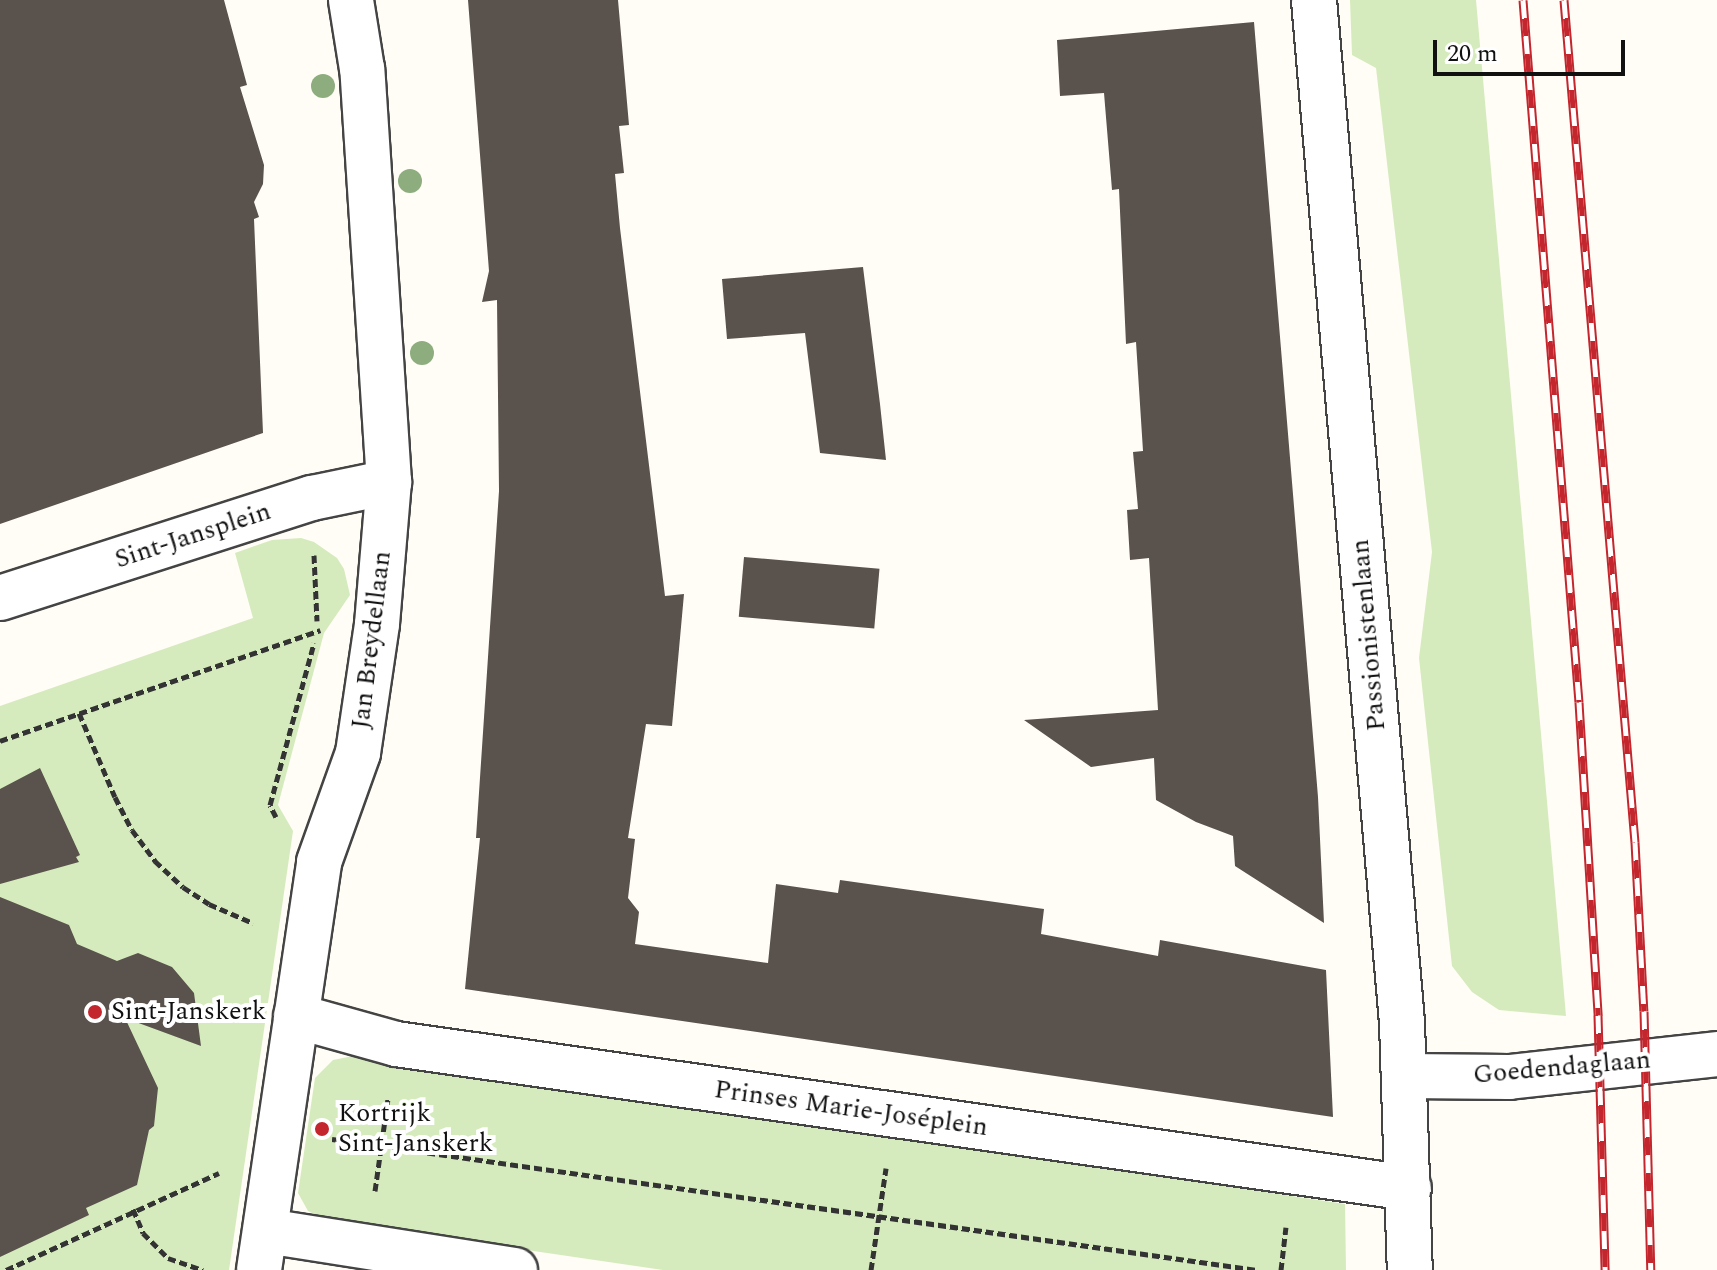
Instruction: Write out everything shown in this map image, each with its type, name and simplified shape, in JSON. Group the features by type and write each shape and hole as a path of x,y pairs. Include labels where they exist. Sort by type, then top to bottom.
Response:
{"street":[{"name":"Jan Breydellaan","path":"263,1250 319,862 358,753 377,624 389,482 362,69 351,0"},
{"name":"Passionistenlaan","path":"1314,0 1406,1076 1410,1270"},
{"name":"Sint-Jansplein","path":"0,598 312,498 389,482"},
{"name":"Prinses Marie-Joséplein","path":"296,1016 396,1044 1409,1188"},
{"name":"Goedendaglaan","path":"1406,1076 1509,1077 1717,1054"},
{"path":"263,1250 366,1247 515,1270"}],"path":[{"path":"0,741 318,630 377,624"},
{"path":"79,713 121,808 155,861 183,887 209,904 262,925"},
{"path":"366,1247 396,1044"},
{"path":"871,1270 892,1114"},
{"path":"280,1132 1257,1270"},
{"path":"6,1270 214,1172 225,1173"},
{"path":"133,1209 143,1233 168,1258 204,1270"}],"green space":[{"path":"1350,0 1476,0 1566,1016 1499,1010 1472,992 1452,966 1419,658 1432,552 1376,68 1352,55"},
{"path":"301,538 314,542 337,558 344,569 350,595 324,633 278,805 293,831 229,1270 0,1270 0,706 253,618 235,553 272,540"},
{"path":"353,1056 1345,1204 1346,1270 663,1270 330,1221 308,1211 298,1193 315,1078 333,1060"}],"building":[{"path":"0,0 224,0 247,85 240,87 264,165 263,184 254,202 259,217 254,219 263,433 0,524"},
{"path":"468,0 618,0 629,125 619,126 624,173 615,174 620,228 665,596 684,594 672,726 646,724 628,838 635,839 628,898 639,912 635,944 768,963 776,884 838,893 840,880 1044,909 1041,934 1158,956 1160,940 1326,970 1333,1117 465,989 480,838 476,838 499,491 497,300 482,302 489,271"},
{"path":"1254,22 1318,797 1324,923 1235,866 1233,836 1196,822 1156,800 1154,758 1091,767 1024,720 1158,710 1149,558 1130,560 1127,510 1138,509 1133,452 1143,451 1136,342 1126,344 1119,189 1112,190 1104,93 1060,96 1057,40"},
{"path":"863,267 886,460 820,453 805,333 727,339 722,279"},
{"path":"744,557 879,569 874,629 739,617"},
{"path":"40,768 80,855 76,857 79,862 0,884 0,789"},
{"name":"Sint-Janskerk","path":"0,897 69,925 77,944 117,961 138,953 172,967 194,993 201,1046 125,1018 158,1088 154,1126 149,1130 137,1185 86,1208 89,1215 0,1257"}],"railway":[{"path":"1523,0 1579,702 1598,1015 1605,1270"},
{"path":"1564,0 1635,842 1644,1011 1651,1270"}],"place":[{"name":"Sint-Janskerk","path":"95,1012"},
{"name":"Kortrijk Sint-Janskerk","path":"322,1129"}]}
